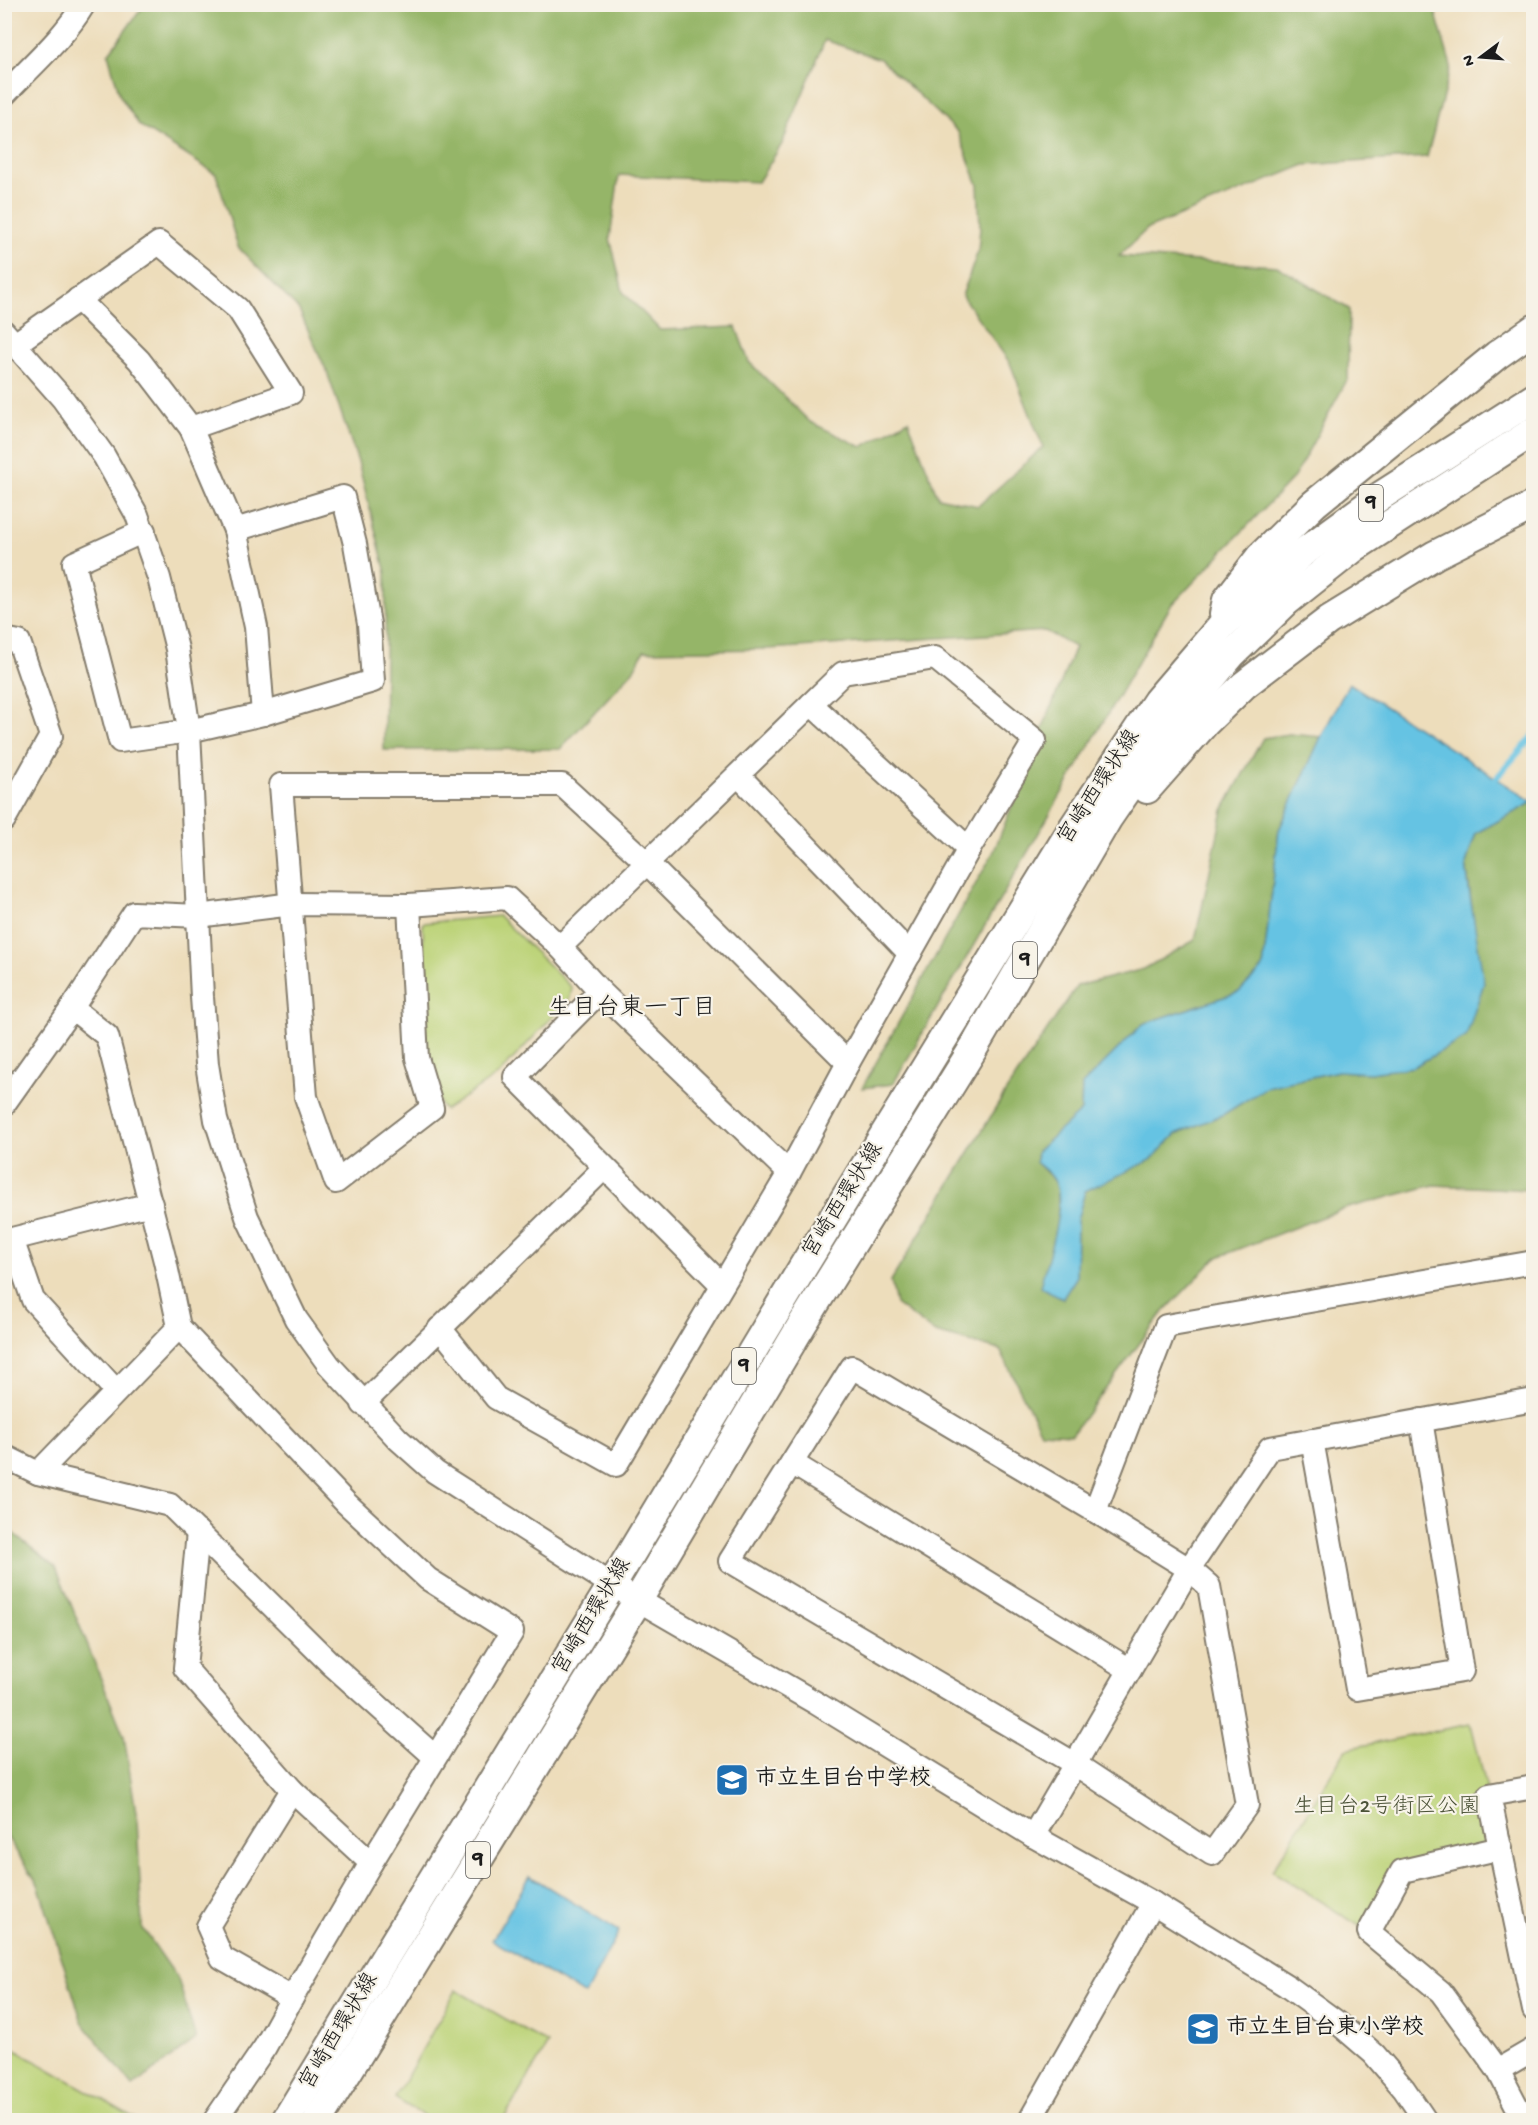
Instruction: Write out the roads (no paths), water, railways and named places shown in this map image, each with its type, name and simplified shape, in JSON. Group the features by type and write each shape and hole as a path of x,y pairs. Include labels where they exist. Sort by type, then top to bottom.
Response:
{"main road":[{"path":"1222,625 1227,600 1260,556 1314,504 1497,355 1533,329"},
{"name":"宮崎西環状線","path":"286,2121 803,1267 1074,826 1157,701 1222,625 1301,554 1379,497 1533,398"},
{"name":"宮崎西環状線","path":"318,2121 638,1600 803,1323 973,1049 1108,818 1174,722 1232,654 1287,601 1355,547 1533,431"},
{"path":"973,1049 993,1035 1148,788 1205,723 1244,685 1329,620 1435,555 1533,505"}],"street":[{"path":"4,94 45,53 75,19 84,4"},
{"path":"191,428 291,393 238,309 159,243 78,299 10,338 63,399 104,456 144,531 159,578 177,649 189,731 207,1064 216,1120 247,1217 296,1319 329,1365 363,1404 435,1472 612,1585 816,1703 1033,1836 1153,1903 1287,1986 1338,2023 1374,2054 1404,2089 1425,2121"},
{"path":"78,299 139,360 191,428 235,530 256,627 263,714"},
{"path":"144,531 74,563 120,741 189,731 263,714 373,681 369,624 355,544 343,497 235,530"},
{"path":"4,639 19,642 51,736 4,820"},
{"path":"440,1328 496,1398 616,1465 789,1173 848,1063 969,849 1035,740 935,658 843,673 560,947"},
{"path":"812,704 969,849"},
{"path":"738,775 910,954"},
{"path":"409,905 417,1058 432,1108 336,1182 306,1097 281,785 562,785 647,863 848,1063"},
{"path":"4,1104 72,1008 134,913 198,916 292,904 409,905 507,898 560,947 600,991 789,1173"},
{"path":"600,991 515,1077 722,1285"},
{"path":"72,1008 107,1036 151,1204 179,1327 346,1503 428,1579 512,1632 371,1863 265,2047 215,2121"},
{"path":"363,1404 604,1168"},
{"path":"116,1392 33,1300 8,1240 151,1204"},
{"path":"1095,1511 1166,1326 1533,1262"},
{"path":"38,1473 179,1327"},
{"path":"852,1367 1095,1511 1189,1569 1209,1586 1247,1804 1212,1854 1075,1764 730,1561 852,1367"},
{"path":"1033,1836 1189,1569 1270,1448 1533,1400"},
{"path":"1312,1440 1357,1689 1462,1671 1421,1420"},
{"path":"4,1456 38,1473 170,1504 330,1664 435,1757"},
{"path":"792,1463 1130,1670"},
{"path":"198,1532 185,1668 292,1790 371,1863"},
{"path":"1533,1787 1489,1795 1533,2010"},
{"path":"292,1790 208,1926 222,1958 292,1998"},
{"path":"1501,1848 1402,1871 1369,1932 1441,1992 1498,2070 1524,2121"},
{"path":"1030,2121 1153,1903"},
{"path":"1498,2070 1533,2049"}],"water":[{"path":"1349,683 1533,802 1476,833 1466,863 1484,983 1466,1037 1413,1067 1370,1073 1338,1071 1267,1087 1224,1114 1176,1134 1151,1160 1085,1191 1077,1220 1076,1278 1063,1298 1040,1287 1059,1204 1054,1179 1036,1162 1037,1151 1081,1111 1082,1085 1143,1024 1239,992 1263,968 1279,830 1321,737"},
{"path":"530,1876 619,1931 585,1995 492,1940"}],"waterway":[{"path":"1491,784 1534,735"}],"place":[{"name":"市立生目台中学校","path":"732,1780"},
{"name":"市立生目台東小学校","path":"1203,2029"}],"district":[{"name":"生目台東一丁目","path":"632,1009"}],"park label":[{"name":"生目台2号街区公園","path":"1387,1808"}]}
